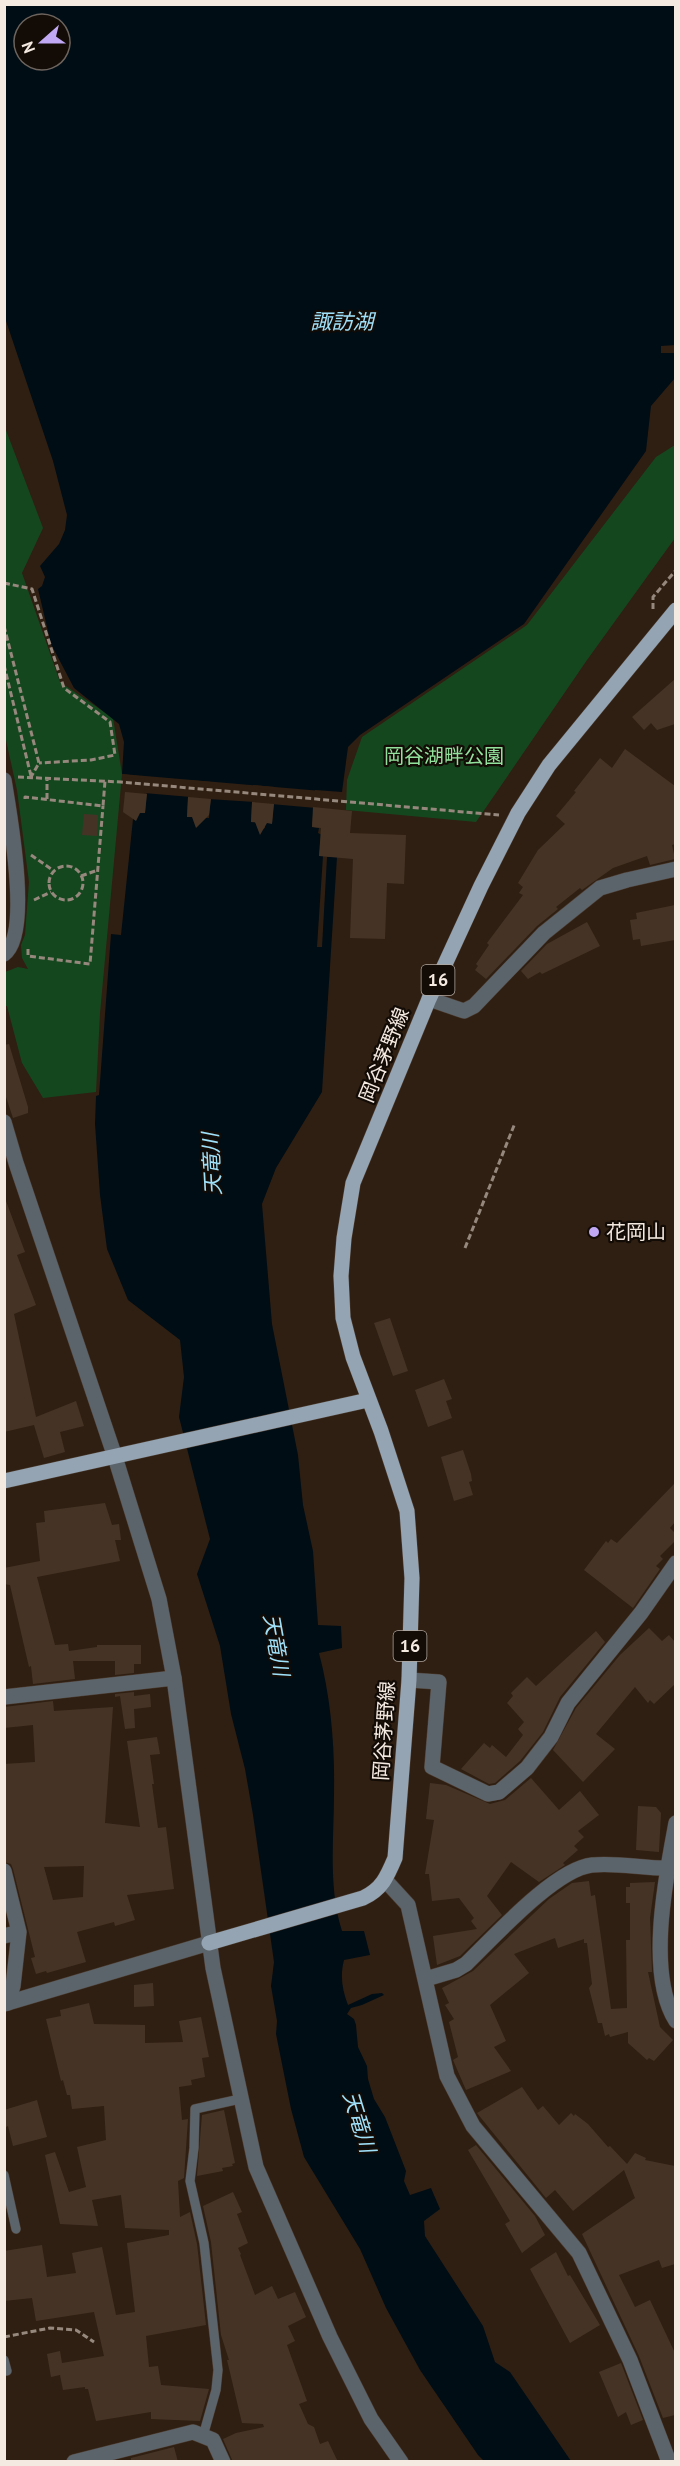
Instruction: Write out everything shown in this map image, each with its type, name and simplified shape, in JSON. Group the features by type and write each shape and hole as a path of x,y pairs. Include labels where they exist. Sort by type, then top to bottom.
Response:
{"main road":[{"name":"岡谷茅野線","path":"380,1886 395,1858 409,1680 412,1578 407,1510 353,1357 343,1318 341,1276 344,1238 353,1183 429,999 481,886 525,804 549,765 675,610"},
{"path":"4,1481 368,1400"},
{"path":"209,1943 363,1898 380,1886"}],"street":[{"path":"4,954 9,951 15,935 18,900 9,778"},
{"path":"429,999 464,1011 474,1006 544,933 600,888 675,869"},
{"path":"4,1122 116,1456 159,1599 174,1678 209,1943 256,2167 330,2337 371,2419 401,2462"},
{"path":"409,1680 440,1682 432,1767 488,1794 499,1792 527,1767 551,1737 568,1703 641,1613 675,1563"},
{"path":"4,1696 174,1678"},
{"path":"675,1823 671,1868 660,1933 662,1976 667,2008 675,2021"},
{"path":"426,1979 456,1970 466,1964 550,1886 569,1873 590,1865 671,1868"},
{"path":"4,1871 12,1934 13,1986 6,2003"},
{"path":"380,1886 408,1905 447,2076 473,2126 579,2253 630,2360 669,2462"},
{"path":"6,2003 209,1943"},
{"path":"74,2462 193,2432 213,2440 223,2462"}],"lane":[{"path":"203,2436 216,2390 218,2370 204,2243 190,2181 195,2109 240,2099"},
{"path":"4,2175 16,2229"},
{"path":"4,2360 7,2371 4,2371"}],"path":[{"path":"653,609 653,597 675,570"},
{"path":"4,583 32,589 64,688 110,722 115,755 91,760 39,763"},
{"path":"4,626 39,763 31,778"},
{"path":"4,664 31,778"},
{"path":"9,778 122,782 501,816"},
{"path":"46,799 47,778"},
{"path":"27,945 28,956 90,964 105,781"},
{"path":"25,807 25,797 104,806"},
{"path":"26,862 26,851 54,871"},
{"path":"69,866 81,876 82,888 76,897 71,900 59,899 51,891 49,881 54,871 69,866"},
{"path":"81,876 98,870"},
{"path":"27,904 51,891"},
{"path":"465,1248 515,1123"},
{"path":"4,2337 50,2328 76,2330 94,2342"}],"green space":[{"path":"4,425 43,528 22,573 60,682 113,718 122,774 100,1013 96,1092 43,1098 22,1063 7,1006 5,1006 5,972 18,967 28,969 22,958 21,945 25,935 29,882 17,790 4,731"},
{"name":"岡谷湖畔公園","path":"675,445 675,538 587,660 476,822 346,810 347,780 362,737 527,625 656,457"}],"water":[{"name":"諏訪湖","path":"4,5 675,5 676,345 661,346 661,353 675,353 675,378 651,406 646,451 524,624 360,735 348,747 342,792 315,790 312,827 319,828 318,833 322,835 319,856 323,856 317,947 322,947 327,857 337,857 322,1092 276,1168 262,1204 272,1324 298,1455 303,1505 313,1551 318,1625 341,1626 342,1648 319,1653 327,1687 333,1741 333,1880 342,1931 364,1931 370,1955 344,1960 343,1988 348,2005 372,1994 382,1993 384,1995 351,2008 347,2014 354,2019 358,2047 367,2066 374,2099 385,2117 406,2171 404,2181 410,2195 431,2188 440,2209 424,2221 425,2236 483,2326 495,2362 510,2372 571,2461 484,2461 478,2455 420,2370 386,2308 360,2249 304,2157 291,2109 276,2034 277,2021 271,1986 274,1962 245,1769 231,1714 220,1646 197,1574 210,1539 179,1417 184,1377 180,1340 128,1300 107,1249 100,1195 95,1124 96,1096 99,1095 111,934 121,935 133,819 138,812 145,813 148,777 122,774 124,742 119,724 74,688 51,644 38,589 42,586 45,577 40,566 59,544 65,530 67,515 53,461 5,318","holes":["189,780 212,782 209,818 202,818 197,825 194,817 187,817","253,785 275,787 272,823 265,823 265,828 261,830 257,823 251,822"]}],"pier":[{"path":"122,774 345,793 342,795 317,793 316,808 271,804 272,790 256,788 255,802 208,799 209,784 192,783 191,797 144,793 145,779 122,777"}],"building":[{"path":"675,679 675,724 657,730 651,723 644,730 632,717"},
{"path":"625,749 675,786 675,844 672,845 675,859 650,865 647,856 613,868 582,890 580,888 556,907 558,909 537,926 486,979 475,970 478,966 476,964 489,945 487,943 523,895 519,893 523,887 518,883 538,850 565,824 556,816 600,758 612,768"},
{"path":"125,792 147,794 145,813 140,813 136,821 123,812"},
{"path":"188,797 211,799 209,815 196,828 192,817 187,817"},
{"path":"252,802 274,804 272,824 267,823 260,835 255,822 251,822"},
{"path":"313,807 352,811 350,833 406,835 404,884 387,883 385,939 350,938 353,859 319,856 321,828 312,827"},
{"path":"84,814 98,815 97,836 82,835"},
{"path":"675,905 675,940 641,946 640,939 633,940 630,920 637,919 636,913"},
{"path":"587,922 600,946 528,979 521,971 547,944"},
{"path":"9,1044 28,1107 28,1113 13,1118 4,1091 4,1045"},
{"path":"6,1201 25,1252 17,1255 36,1305 14,1314 36,1417 76,1401 84,1426 60,1432 65,1452 44,1458 34,1425 4,1432"},
{"path":"390,1318 408,1371 393,1376 374,1323"},
{"path":"444,1379 452,1399 446,1401 452,1418 428,1427 415,1390"},
{"path":"463,1450 471,1474 472,1481 469,1482 473,1495 454,1501 441,1457"},
{"path":"675,1483 675,1522 670,1528 675,1533 675,1541 660,1556 663,1559 656,1566 660,1569 633,1608 584,1570 606,1541 608,1543 611,1539 617,1543"},
{"path":"105,1503 112,1525 119,1524 121,1540 115,1540 120,1561 37,1577 55,1645 68,1644 69,1651 97,1647 97,1645 141,1645 141,1664 134,1664 134,1673 115,1675 115,1661 73,1661 75,1679 33,1684 31,1666 29,1667 10,1585 4,1584 4,1568 40,1561 36,1523 45,1522 44,1511"},
{"path":"649,1628 662,1641 669,1635 675,1642 675,1684 654,1704 650,1700 648,1703 635,1687 596,1734 615,1749 583,1782 553,1750 576,1708 620,1655"},
{"path":"596,1631 605,1642 560,1697 543,1732 520,1761 495,1783 489,1784 461,1769 484,1743 490,1748 492,1745 506,1757 523,1735 518,1729 524,1722 507,1703 513,1696 511,1693 527,1677 536,1686"},
{"path":"134,1692 134,1696 150,1694 151,1707 134,1709 135,1728 125,1729 120,1696 115,1697 115,1694"},
{"path":"53,1701 54,1711 113,1707 105,1823 140,1827 127,1741 157,1737 160,1754 150,1755 154,1784 152,1784 158,1828 166,1827 174,1889 127,1895 135,1920 115,1926 114,1922 77,1932 86,1962 47,1973 46,1971 36,1974 31,1958 35,1957 13,1869 11,1864 4,1862 4,1764 35,1762 33,1725 4,1728 4,1707","holes":["84,1866 83,1897 53,1900 44,1867"]},
{"path":"531,1778 559,1810 580,1791 599,1815 578,1831 584,1837 574,1846 578,1850 563,1863 565,1865 539,1882 511,1862 487,1896 502,1915 460,1956 437,1965 433,1936 477,1929 471,1921 474,1918 459,1898 432,1901 429,1874 425,1874 434,1820 426,1819 430,1783 446,1785 490,1804 505,1800"},
{"path":"638,1806 656,1807 661,1813 659,1852 636,1850"},
{"path":"589,1881 591,1896 595,1895 611,2009 627,2008 626,1940 630,1940 630,1903 626,1903 626,1887 630,1887 630,1883 655,1882 650,1918 652,1972 648,1972 660,2027 673,2040 654,2061 649,2058 647,2060 628,2043 628,2032 610,2037 609,2034 605,2036 602,2023 598,2023 589,1988 592,1984 587,1943 584,1943 584,1939 558,1948 555,1938 514,1954 529,1973 490,2005 506,2041 494,2047 511,2071 466,2090 453,2060 458,2057 449,2022 454,2019 445,2005 449,2003 442,1988 473,1971 549,1899 572,1883"},
{"path":"153,1983 154,2006 134,2007 134,1985"},
{"path":"89,2003 94,2024 145,2025 145,2043 183,2042 179,2021 201,2017 209,2057 202,2058 205,2077 191,2080 192,2085 179,2087 182,2120 188,2119 184,2178 178,2181 180,2217 190,2212 197,2244 206,2325 146,2336 149,2367 158,2366 161,2385 209,2389 200,2421 151,2419 151,2412 96,2421 88,2389 85,2387 63,2390 60,2375 51,2377 47,2354 60,2351 62,2363 104,2356 94,2312 36,2321 32,2298 4,2301 4,2251 42,2245 47,2277 76,2273 72,2253 102,2247 116,2315 135,2312 127,2243 169,2235 169,2230 125,2228 121,2195 92,2200 98,2226 60,2224 45,2155 55,2152 69,2192 86,2187 77,2147 106,2140 104,2106 72,2109 70,2095 67,2095 63,2080 61,2081 46,2019 61,2016 60,2010"},
{"path":"522,2087 538,2110 543,2106 559,2125 571,2113 574,2116 575,2114 588,2124 627,2164 635,2153 646,2158 645,2160 675,2166 675,2264 662,2268 659,2260 619,2275 635,2307 650,2300 675,2353 675,2415 663,2418 639,2356 582,2234 635,2198 624,2170 573,2211 555,2190 546,2198 477,2113"},
{"path":"37,2100 47,2137 13,2146 8,2126 4,2128 4,2110"},
{"path":"224,2110 235,2163 232,2164 233,2166 222,2168 223,2171 197,2176 202,2115"},
{"path":"476,2145 535,2216 545,2235 522,2253 505,2224 510,2221 468,2150"},
{"path":"233,2192 242,2212 237,2214 248,2243 238,2248 255,2295 272,2286 278,2299 295,2292 306,2317 288,2326 295,2341 287,2345 307,2401 299,2404 308,2424 314,2427 320,2444 328,2441 338,2462 233,2462 223,2439 236,2433 264,2427 263,2424 242,2423 227,2360 229,2360 221,2335 211,2242 203,2206"},
{"path":"556,2252 568,2276 570,2275 600,2325 570,2343 530,2269"},
{"path":"621,2363 643,2420 631,2425 626,2412 618,2417 599,2372"},
{"path":"174,2447 178,2462 131,2462 131,2458"}],"place":[{"name":"花岡山","path":"594,1232"}],"water label":[{"name":"天竜川","path":"212,1164"},
{"name":"天竜川","path":"276,1645"},
{"name":"天竜川","path":"359,2122"}]}
